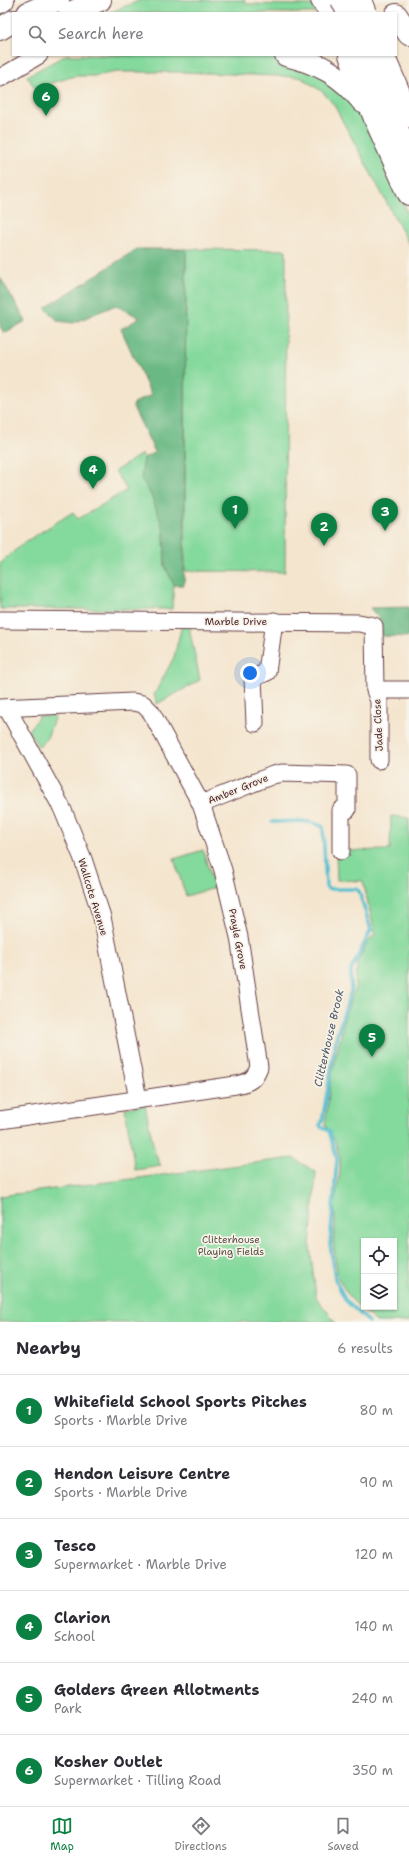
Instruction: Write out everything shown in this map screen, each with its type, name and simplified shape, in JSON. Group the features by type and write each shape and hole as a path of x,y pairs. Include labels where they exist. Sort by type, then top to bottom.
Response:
{"highway":[{"path":"30,12 58,0"},
{"path":"72,12 100,0"},
{"path":"322,0 330,12"},
{"path":"342,0 348,12"},
{"path":"360,0 365,12"},
{"path":"386,0 394,12"},
{"path":"397,17 409,34"},
{"path":"0,29 12,22"},
{"path":"0,34 12,30"},
{"path":"289,56 322,66 341,78 358,95 376,121"},
{"path":"350,56 376,121 409,194"},
{"path":"366,56 409,157"},
{"path":"383,56 409,116"}],"street":[{"path":"0,78 37,56"},
{"name":"Marble Drive","path":"0,620 274,621 359,623 374,626 375,690"},
{"path":"255,723 253,678 267,672 274,621"},
{"path":"375,690 409,690"},
{"name":"Jade Close","path":"375,690 379,701 379,760"},
{"name":"Prayle Grove","path":"0,1120 248,1083 256,1076 259,1067 239,937 223,870 202,804 151,712 143,704 133,702 4,708"},
{"name":"Wallcote Avenue","path":"4,708 62,808 83,858 102,917 138,1099"},
{"name":"Amber Grove","path":"202,804 282,773 347,775 347,810 341,810 341,850"}],"green space":[{"path":"141,0 245,0 246,4 312,5 316,12 111,12"},
{"path":"64,56 256,56 286,59 313,67 353,102 374,138 409,216 409,244 334,105 323,92 300,77 182,72 117,72 94,76 75,76 35,88 27,76"},
{"path":"137,249 186,249 184,585 174,585 165,566 164,530 151,495 141,478 144,458 155,452 133,407 134,403 151,395 121,329 140,318 116,305 73,323 58,321 45,308"},
{"path":"186,249 286,250 285,572 185,571"},
{"path":"0,277 26,321 4,333 0,326"},
{"path":"142,454 144,458 142,478 151,495 164,530 165,566 174,585 172,609 0,609 0,563 25,542 73,512 78,519 127,490 115,471"},
{"path":"409,607 409,637 382,636 381,621 370,608"},
{"path":"182,625 191,625 190,632 200,680 157,704 154,695 174,657"},
{"path":"39,716 55,716 47,738 39,747 28,731"},
{"path":"391,816 409,818 409,1322 376,1322 363,1310 397,1310 397,1238 361,1238 361,1308 350,1298 338,1278 333,1243 335,1221 334,1205 340,1173 340,1158 335,1141 325,1125 331,1079 345,1015 355,989 357,963 367,943 375,934 363,881 337,880 336,851 390,850"},
{"path":"203,850 214,888 186,896 174,859"},
{"path":"145,1105 155,1153 161,1166 135,1170 125,1108"},
{"name":"Clitterhouse Playing Fields","path":"293,1158 316,1172 310,1246 316,1297 335,1322 0,1322 0,1196"}],"waterway":[{"name":"Clitterhouse Brook","path":"272,822 305,821 323,827 326,887 328,889 356,889 359,891 371,930 351,970 351,991 337,1035 322,1122 320,1125 329,1131 337,1159 330,1244 335,1279 346,1301 369,1322"}],"place":[{"name":"Kosher Outlet","path":"46,116"},
{"name":"Clarion","path":"93,489"},
{"name":"Whitefield School Sports Pitches","path":"235,529"},
{"name":"Tesco","path":"385,531"},
{"name":"Hendon Leisure Centre","path":"324,546"},
{"name":"Golders Green Allotments","path":"372,1057"}]}
